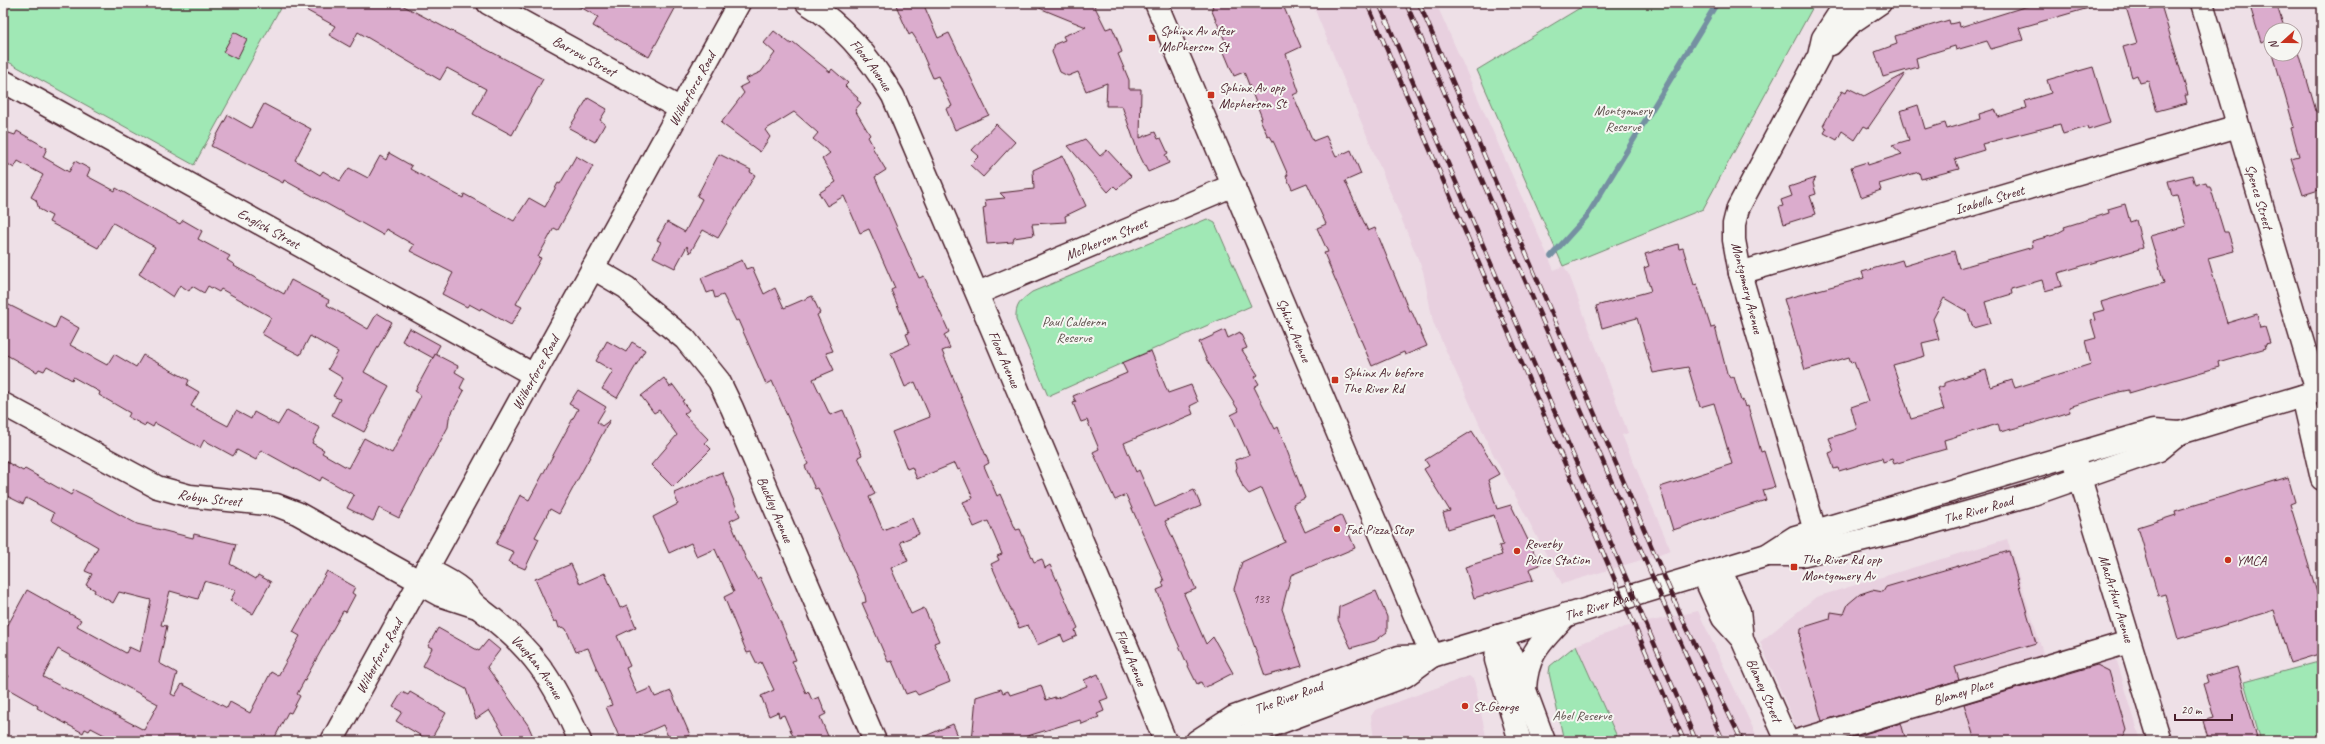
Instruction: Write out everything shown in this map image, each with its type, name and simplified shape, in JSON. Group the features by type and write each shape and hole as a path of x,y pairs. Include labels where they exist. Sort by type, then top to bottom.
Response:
{"street":[{"name":"Barrow Street","path":"488,3 681,109"},
{"name":"Wilberforce Road","path":"332,741 421,577 739,3"},
{"name":"Flood Avenue","path":"808,3 832,20 851,39 880,74 890,90 1136,668 1165,741"},
{"name":"Sphinx Avenue","path":"1156,3 1432,656"},
{"name":"Montgomery Avenue","path":"1816,531 1740,273 1734,240 1734,224 1738,208 1819,56 1823,38 1846,3"},
{"path":"1867,3 1878,3"},
{"name":"Montgomery Avenue","path":"1819,56 1852,22 1878,3"},
{"name":"Spence Street","path":"2202,3 2314,392 2322,479"},
{"name":"English Street","path":"3,82 534,375"},
{"name":"Isabella Street","path":"1740,273 2238,126"},
{"name":"McPherson Street","path":"978,294 1234,185"},
{"name":"Buckley Avenue","path":"589,274 621,299 640,302 685,339 719,381 875,741"},
{"name":"The River Road","path":"1767,555 1801,555 1879,537 2080,478 2159,450 2180,433 2314,392"},
{"name":"Robyn Street","path":"3,404 157,487 190,496 276,505 297,513 421,577"},
{"name":"The River Road","path":"1197,741 1234,717 1399,657 1432,656 1567,614 1767,555 1795,538 1816,531 2153,430 2180,433"},
{"name":"MacArthur Avenue","path":"2073,455 2160,741"},
{"name":"Blamey Street","path":"1712,571 1723,618 1742,639 1787,741"},
{"name":"Vaughan Avenue","path":"421,577 440,595 477,607 504,627 536,659 558,692 580,741"},
{"path":"1526,689 1527,670 1531,656 1567,614"},
{"path":"1498,636 1512,655 1526,689 1544,741"},
{"path":"1498,636 1496,660 1520,741"},
{"name":"Blamey Place","path":"1796,741 2129,642"},
{"name":"The River Road","path":"1214,741 1233,740 1405,676 1432,656"}],"shaded area":[{"path":"1312,3 1436,3 1554,270 1564,266 1570,277 1628,433 1622,435 1671,551 1562,584 1492,452 1433,322 1423,271"},
{"path":"2007,539 2049,672 2108,656 2117,661 2141,741 1802,741 1760,642 1816,597"},
{"path":"1698,611 1759,741 1619,741 1576,645 1625,627"},
{"path":"1469,676 1474,680 1487,741 1374,741 1371,716 1375,710"}],"green space":[{"path":"3,3 283,3 194,165 3,59"},
{"name":"Montgomery Reserve","path":"1588,3 1815,3 1703,209 1563,266 1477,70"},
{"name":"Paul Calderon Reserve","path":"1207,219 1215,223 1251,306 1048,396 1016,320 1017,307 1021,301 1032,292"},
{"name":"Abel Reserve","path":"1576,645 1619,741 1564,741 1549,673 1550,666"},
{"path":"2322,661 2322,741 2261,741 2244,682"}],"building":[{"path":"293,3 398,3 543,79 512,135 473,114 486,89 447,68 440,80 358,32 350,47 329,35 335,26"},
{"path":"573,3 678,3 649,57 593,26 598,17"},
{"path":"895,3 923,3 938,38 949,33 989,115 955,130 946,109 952,106 938,76 933,78 916,39 912,33 909,35"},
{"path":"1027,3 1093,3 1106,29 1112,27 1116,36 1122,52 1118,54 1129,80 1129,89 1141,89 1140,138 1155,132 1158,139 1161,138 1168,153 1165,155 1169,163 1148,172 1138,152 1122,106 1106,106 1107,83 1086,91 1078,72 1068,76 1060,72 1052,52 1055,44 1065,40 1063,36 1086,27"},
{"path":"1211,3 1282,3 1301,47 1286,54 1299,92 1293,95 1313,141 1326,136 1336,157 1351,150 1361,174 1345,181 1368,231 1375,228 1409,311 1411,310 1427,346 1405,355 1404,352 1372,366 1324,253 1328,252 1317,228 1326,224 1307,183 1292,189 1286,176 1288,175 1274,143 1270,136 1268,137 1260,119 1262,118 1244,72 1234,76 1221,45 1226,43 1211,9 1213,8"},
{"path":"2037,3 2091,3 2092,7 2019,28 2023,40 1991,49 1987,41 1956,50 1955,46 1916,58 1918,67 1883,77 1875,52 1897,44 1895,36 1949,20 1950,24 1959,22 1960,27"},
{"path":"2140,3 2148,3 2149,9 2161,5 2188,95 2185,95 2187,103 2157,111 2148,81 2140,83 2137,75 2132,77 2123,47 2137,43 2126,7"},
{"path":"2249,3 2276,3 2282,22 2263,22 2263,41 2261,42"},
{"path":"774,31 791,44 793,42 830,72 832,69 848,83 845,86 858,98 857,100 861,103 855,110 870,135 868,137 873,146 872,147 886,170 875,177 919,278 924,276 949,332 944,335 950,348 942,351 989,463 984,466 997,496 1000,494 1016,530 1020,529 1034,562 1042,559 1045,568 1050,565 1078,628 1075,630 1077,636 1064,642 1061,635 1037,645 1028,625 1019,628 991,564 999,560 997,556 1002,554 988,521 974,527 963,502 973,498 960,469 958,470 955,463 917,479 912,467 907,469 892,432 930,417 915,382 905,387 891,353 910,344 906,334 909,333 891,290 895,288 869,229 860,233 844,196 827,206 819,193 836,182 822,159 830,153 813,139 818,133 794,112 765,130 770,137 760,152 721,123 744,93 740,87 748,83 745,79 761,72 775,53 764,43"},
{"path":"234,32 247,39 237,59 223,52"},
{"path":"2275,62 2302,62 2316,111 2322,110 2322,189 2303,195 2291,158 2299,156 2291,128 2294,127"},
{"path":"2093,67 2110,123 2088,130 2087,127 2063,134 2060,124 1982,144 1984,150 1955,159 1959,169 1921,179 1919,172 1879,184 1881,190 1861,197 1851,167 1867,162 1868,165 1902,154 1892,145 1909,140 1900,111 1918,105 1925,129 1945,123 1947,129 1980,119 1979,114 1995,109 1998,117 2027,108 2025,101 2051,93 2047,80"},
{"path":"1905,74 1868,128 1864,126 1855,140 1842,131 1837,140 1824,133 1827,128 1823,126 1842,91 1846,93 1848,88 1864,96"},
{"path":"588,98 607,109 600,120 605,124 595,142 569,128"},
{"path":"264,104 311,129 295,160 320,175 323,171 340,181 349,168 368,178 380,156 386,160 389,153 412,166 410,169 463,198 464,194 514,221 529,198 545,207 558,183 560,184 576,156 593,166 558,230 554,228 538,257 541,258 516,304 522,307 511,325 481,308 480,310 469,304 467,307 442,294 453,273 410,251 414,245 386,229 383,235 284,180 283,183 211,146 228,115 251,128"},
{"path":"996,124 1015,142 983,177 970,165 979,156 972,150"},
{"path":"3,131 15,135 17,131 47,148 43,157 69,172 75,161 90,169 87,176 115,191 116,188 180,224 183,220 202,231 198,239 230,256 227,260 235,265 234,266 284,294 291,280 329,300 327,305 368,329 377,313 392,322 364,372 389,386 364,432 332,415 340,399 333,396 343,378 328,369 338,352 310,336 300,355 281,345 262,334 271,317 221,289 219,292 208,286 204,293 192,286 189,291 180,285 173,297 139,274 155,247 113,223 98,248 49,222 52,216 39,209 36,200 31,197 43,175 18,161 14,168 3,161"},
{"path":"1085,139 1100,156 1107,150 1131,176 1117,189 1114,186 1108,192 1068,146"},
{"path":"719,154 751,170 750,172 755,175 718,238 703,230 690,253 687,246 675,268 653,257 661,242 657,240 667,222 685,232 702,199 697,196"},
{"path":"1063,156 1086,206 1065,216 1066,222 1032,224 1034,235 1014,238 1013,242 987,244 983,208 986,207 985,200 1005,198 1000,193 1034,189 1033,170"},
{"path":"2192,175 2195,185 2206,182 2207,186 2210,186 2224,232 2228,232 2234,251 2208,258 2227,323 2257,314 2260,328 2265,327 2270,343 2265,344 2266,348 2218,362 2219,367 2129,393 2129,390 2119,392 2069,407 2070,412 2031,424 2000,432 1998,424 1944,440 1946,449 1894,464 1892,459 1883,462 1882,458 1839,471 1838,468 1834,469 1829,453 1834,451 1829,438 1857,429 1851,407 1868,401 1854,362 1851,363 1849,357 1805,370 1784,299 1864,278 1862,272 1902,260 1904,266 1954,251 1959,268 2033,247 2032,241 2054,235 2065,229 2064,227 2109,213 2108,209 2125,204 2130,222 2136,220 2143,248 2058,273 2062,286 2045,291 2042,280 2011,289 2012,294 1985,302 1991,323 1973,328 1968,312 1944,298 1933,319 1939,339 1922,343 1925,356 1893,365 1911,419 1944,410 1937,388 1944,386 1944,383 1986,370 1991,387 2012,380 2015,388 2091,364 2085,341 2096,338 2091,321 2095,320 2093,313 2104,310 2101,302 2164,283 2150,236 2186,226 2177,195 2172,196 2168,181"},
{"path":"1816,178 1813,183 1816,194 1810,196 1816,214 1784,224 1779,207 1783,206 1781,200 1792,196 1789,187"},
{"path":"1678,244 1679,249 1683,248 1694,285 1697,284 1711,328 1715,327 1727,373 1730,378 1734,377 1741,401 1743,400 1745,407 1748,406 1761,452 1764,451 1775,487 1763,490 1766,500 1673,530 1660,487 1732,464 1714,403 1700,407 1688,367 1653,373 1637,318 1602,328 1596,306 1651,291 1644,268 1649,266 1645,254"},
{"path":"742,260 746,269 752,267 764,294 775,288 784,308 812,296 820,313 817,315 833,351 826,353 834,370 813,379 830,415 843,410 862,455 858,457 875,494 869,497 883,530 912,518 919,534 900,542 908,561 891,568 911,614 924,608 939,641 934,643 950,682 918,695 915,691 906,694 892,661 888,662 862,603 866,602 865,596 818,488 815,489 805,466 808,464 772,381 766,384 738,320 736,321 723,295 715,298 713,291 707,293 701,278"},
{"path":"3,302 55,328 60,317 79,328 70,345 107,365 114,354 136,367 143,355 189,380 187,385 199,392 191,406 228,426 236,411 251,419 254,412 278,425 287,410 320,428 312,443 324,450 322,453 348,468 364,438 392,453 421,395 415,391 435,354 458,366 455,372 465,378 460,388 464,391 449,418 448,427 399,518 379,508 373,521 347,508 354,495 322,477 320,481 311,476 310,477 261,450 256,460 237,450 233,456 204,440 200,448 155,423 153,427 146,423 145,426 128,417 130,413 99,395 100,392 73,377 72,380 47,366 44,371 39,369 37,372 3,353"},
{"path":"409,328 440,345 433,358 402,341"},
{"path":"1225,330 1228,338 1240,332 1247,348 1242,350 1258,375 1255,377 1259,384 1254,387 1275,429 1278,427 1305,498 1293,504 1305,532 1341,515 1355,548 1291,575 1282,609 1302,666 1265,676 1234,589 1242,562 1285,542 1262,488 1249,494 1243,487 1236,470 1237,467 1235,460 1249,455 1231,415 1239,411 1207,361 1199,342"},
{"path":"607,341 626,352 632,342 645,350 617,398 602,389 613,371 596,361"},
{"path":"1151,351 1168,393 1191,385 1198,402 1190,406 1193,414 1124,443 1136,472 1139,470 1155,507 1194,490 1201,506 1165,521 1196,589 1184,594 1206,644 1213,637 1233,673 1204,688 1201,682 1197,684 1170,625 1157,590 1164,587 1162,582 1164,581 1126,495 1115,500 1093,452 1099,449 1087,420 1081,422 1073,403 1076,402 1073,396 1127,373 1122,363"},
{"path":"664,378 670,387 673,385 684,400 682,401 689,410 684,414 708,439 705,443 711,449 673,487 651,465 677,435 659,410 654,413 641,396"},
{"path":"578,390 606,407 597,422 602,426 610,420 559,514 550,509 535,537 539,539 525,569 509,562 514,552 496,544 520,495 529,500 578,409 569,404"},
{"path":"1472,431 1499,474 1488,480 1497,509 1511,505 1540,565 1529,569 1533,580 1474,598 1465,567 1502,555 1499,546 1503,545 1494,515 1448,529 1443,513 1450,511 1424,469 1429,466 1425,460"},
{"path":"3,460 23,471 25,469 71,495 74,490 137,524 193,538 194,534 236,544 230,564 256,579 258,575 271,582 253,614 230,601 236,590 204,581 198,599 170,591 161,625 167,626 159,663 177,673 171,694 175,696 182,684 227,708 230,702 250,713 271,672 278,676 300,636 293,632 327,571 355,587 352,593 355,595 346,612 343,611 297,694 300,696 291,713 288,712 273,741 116,741 91,728 89,731 85,729 83,733 37,708 38,706 3,686 9,676 3,672 3,634 27,590 81,620 77,626 126,653 129,647 140,652 151,600 119,592 113,603 94,592 95,590 86,585 92,574 85,571 98,547 51,520 54,513 26,498 23,504 3,494","holes":["58,649 158,704 144,730 43,677"]},
{"path":"722,472 740,516 730,521 746,559 757,579 760,577 781,623 796,660 792,661 806,693 808,691 812,700 819,697 826,714 820,717 830,741 795,741 784,715 779,717 778,712 769,716 761,696 774,690 761,662 757,664 751,652 747,653 724,597 734,592 715,549 697,557 691,543 669,553 653,517 678,504 674,493"},
{"name":"YMCA","path":"2288,477 2295,502 2290,504 2322,609 2322,653 2290,663 2274,610 2178,639 2165,594 2158,596 2138,527 2176,515 2175,511"},
{"path":"2009,551 2036,643 1955,667 1959,680 1822,721 1800,645 1801,628 1830,619 1831,612 1844,614 1848,604 1860,594 1872,590 1883,592 1886,587"},
{"path":"571,564 580,584 605,573 620,608 627,605 636,627 617,636 630,666 626,668 637,694 651,688 655,697 671,691 690,735 678,741 670,741 663,725 627,741 621,741 606,707 612,705 588,648 576,652 566,629 563,627 559,628 557,621 554,622 535,579"},
{"path":"1376,591 1387,617 1387,632 1375,641 1351,648 1338,620 1339,607"},
{"path":"438,628 479,651 488,640 500,650 487,667 528,725 535,741 508,741 489,710 476,719 466,689 423,666 432,648 428,646"},
{"path":"2097,665 2109,671 2126,730 2121,741 1975,741 1964,704"},
{"path":"2237,667 2258,741 2209,741 2203,721 2214,718 2204,684 2208,682 2206,676"},
{"path":"1098,674 1108,698 1100,701 1104,711 1097,714 1099,717 1082,724 1080,720 1011,741 972,741 976,697 1001,689 1003,693 1008,691 1010,695 1041,685 1046,700 1055,697 1055,699 1087,686 1084,680"},
{"path":"402,692 408,695 410,692 446,713 430,741 396,721 402,712 393,707"},
{"path":"1901,723 1906,741 1841,741"},
{"path":"953,724 960,741 914,741"}],"waterway":[{"path":"1551,256 1587,216 1717,3"}],"railway":[{"path":"1367,3 1684,741"},
{"path":"1379,3 1696,741"},
{"path":"1406,3 1723,741"},
{"path":"1419,3 1682,618 1742,741"}],"place":[{"name":"Sphinx Av after McPherson St","path":"1152,38"},
{"name":"Sphinx Av opp Mcpherson St","path":"1211,95"},
{"name":"Sphinx Av before The River Rd","path":"1335,380"},
{"name":"Fat Pizza Stop","path":"1337,529"},
{"name":"Revesby Police Station","path":"1517,551"},
{"name":"YMCA","path":"2228,560"},
{"name":"The River Rd opp Montgomery Av","path":"1794,567"},
{"name":"St.George","path":"1465,706"}]}
